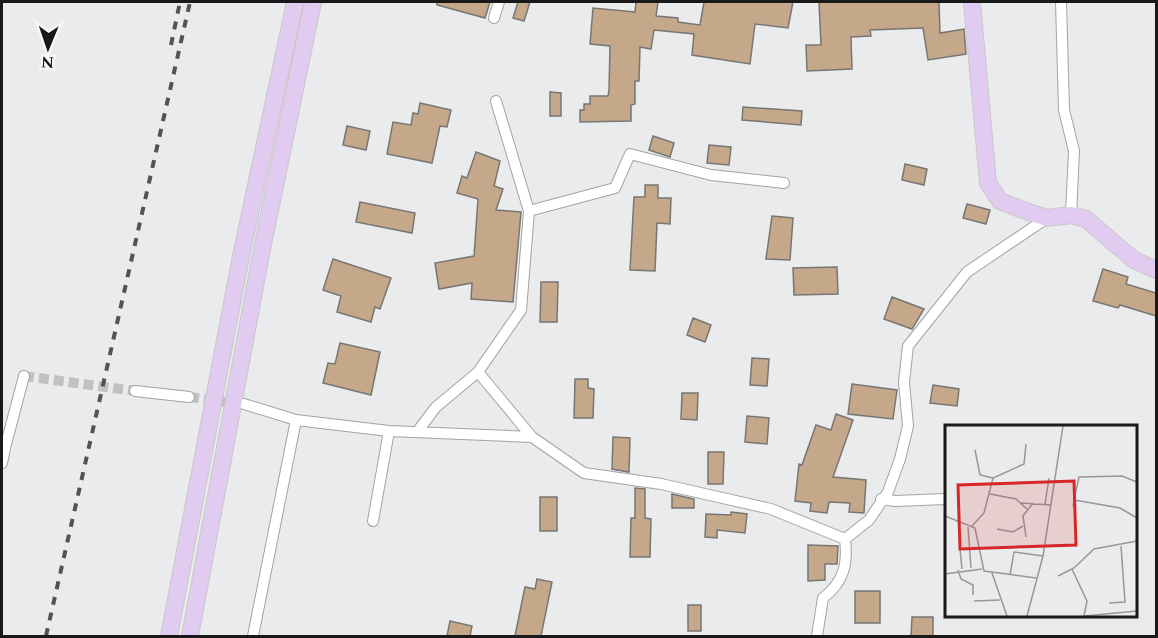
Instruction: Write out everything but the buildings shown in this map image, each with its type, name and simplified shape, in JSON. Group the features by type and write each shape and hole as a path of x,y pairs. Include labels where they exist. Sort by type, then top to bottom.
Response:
{"main road":[{"path":"169,636 241,256 295,2"},
{"path":"190,636 261,249 313,2"},
{"path":"972,2 988,183 1000,201 1047,218 1071,215 1086,219 1134,260 1156,270"}],"street":[{"path":"494,18 499,2"},
{"path":"1061,2 1064,110 1074,151 1071,215"},
{"path":"417,432 436,407 478,372 521,310 529,211 496,101"},
{"path":"529,211 615,188 630,154 711,175 784,183"},
{"path":"845,539 869,520 881,499 888,492 908,426 904,382 908,346 967,272 1047,218"},
{"path":"478,372 532,437 584,473 661,484 771,509 845,539"},
{"path":"2,463 3,448 24,376"},
{"path":"135,391 189,397"},
{"path":"244,404 296,420 389,431 532,437"},
{"path":"253,636 296,420"},
{"path":"373,521 389,431"},
{"path":"881,499 895,501 945,499"},
{"path":"817,636 824,598 836,588 846,568 845,539"}],"tunnel":[{"path":"24,376 135,391"},
{"path":"189,397 238,404"}],"railway":[{"path":"171,45 180,2"},
{"path":"46,636 190,2"}]}
